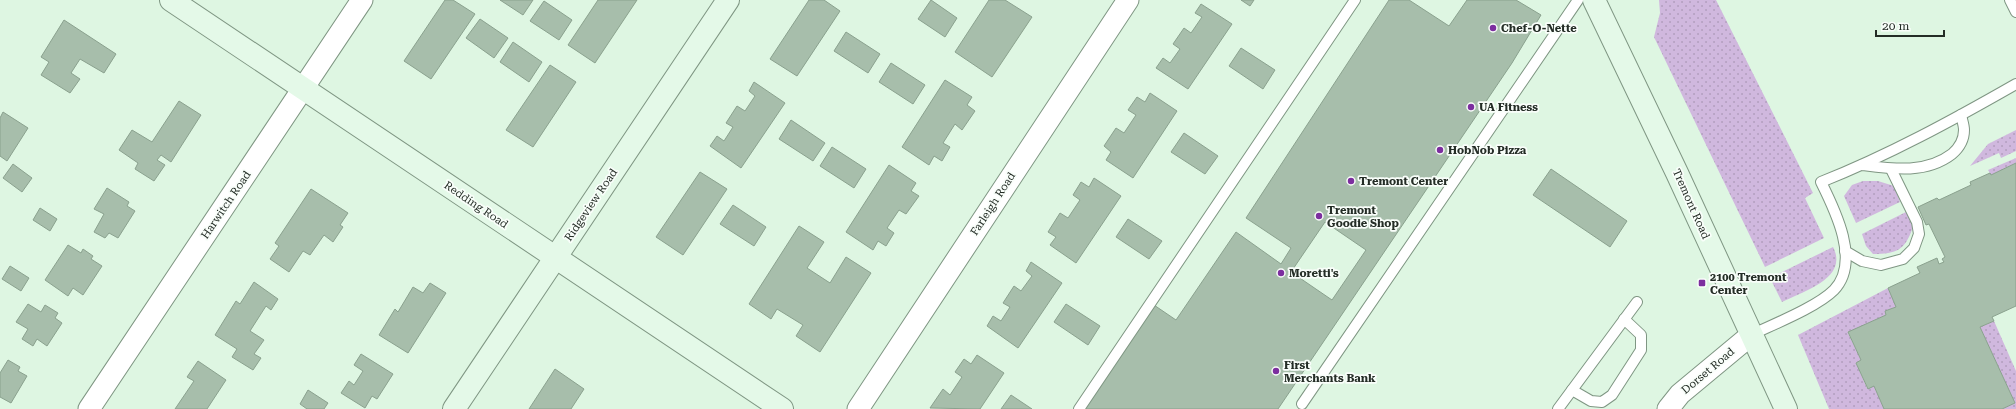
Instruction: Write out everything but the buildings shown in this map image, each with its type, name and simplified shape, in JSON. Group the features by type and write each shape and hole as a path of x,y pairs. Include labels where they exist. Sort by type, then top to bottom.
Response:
{"main road":[{"name":"Redding Road","path":"171,0 782,409"},
{"name":"Ridgeview Road","path":"454,409 728,0"},
{"name":"Tremont Road","path":"1594,0 1677,173 1786,409"}],"street":[{"name":"Harwitch Road","path":"90,409 362,0"},
{"name":"Farleigh Road","path":"858,409 1128,0"},
{"name":"Dorset Road","path":"1668,409 1680,394 1751,335"}],"lane":[{"path":"1079,409 1355,0"},
{"path":"1302,404 1578,0"},
{"path":"2010,0 2016,12"},
{"path":"1751,335 1795,314 1834,290 1844,275 1845,251 1841,226 1836,212 1821,182 1862,165 1960,115 2016,84"},
{"path":"1862,165 1891,169 1925,168 1943,160 1960,148 1964,131 1960,115"},
{"path":"1845,251 1862,261 1881,265 1903,259 1914,248 1919,234 1917,222 1891,169"},
{"path":"1558,409 1637,302"},
{"path":"1572,390 1591,401 1602,402 1612,395 1641,350 1641,335 1624,319"}],"shaded area":[{"path":"1659,0 1716,0 1813,193 1805,198 1824,238 1765,267 1654,37 1660,13"},
{"path":"2016,130 2016,151 2001,158 1999,153 1970,166 1988,144"},
{"path":"2016,158 2016,163 1991,175 1988,170"},
{"path":"1863,181 1878,181 1894,186 1900,202 1856,223 1844,196 1852,185"},
{"path":"1906,212 1913,227 1907,241 1903,246 1894,252 1873,254 1866,246 1862,234"},
{"path":"1833,247 1836,258 1835,267 1830,275 1812,288 1782,302 1770,278"},
{"path":"1888,288 1896,307 1885,311 1886,315 1848,333 1861,360 1856,363 1867,388 1874,386 1884,409 1829,409 1798,335"},
{"path":"1994,321 2016,371 2016,409 2002,409 2015,403 1980,327"}],"place":[{"name":"Chef-O-Nette","path":"1493,28"},
{"name":"UA Fitness","path":"1471,107"},
{"name":"HobNob Pizza","path":"1440,150"},
{"name":"Tremont Center","path":"1351,181"},
{"name":"Tremont Goodie Shop","path":"1319,216"},
{"name":"Moretti's","path":"1281,273"},
{"name":"2100 Tremont Center","path":"1702,283"},
{"name":"First Merchants Bank","path":"1276,371"}]}
